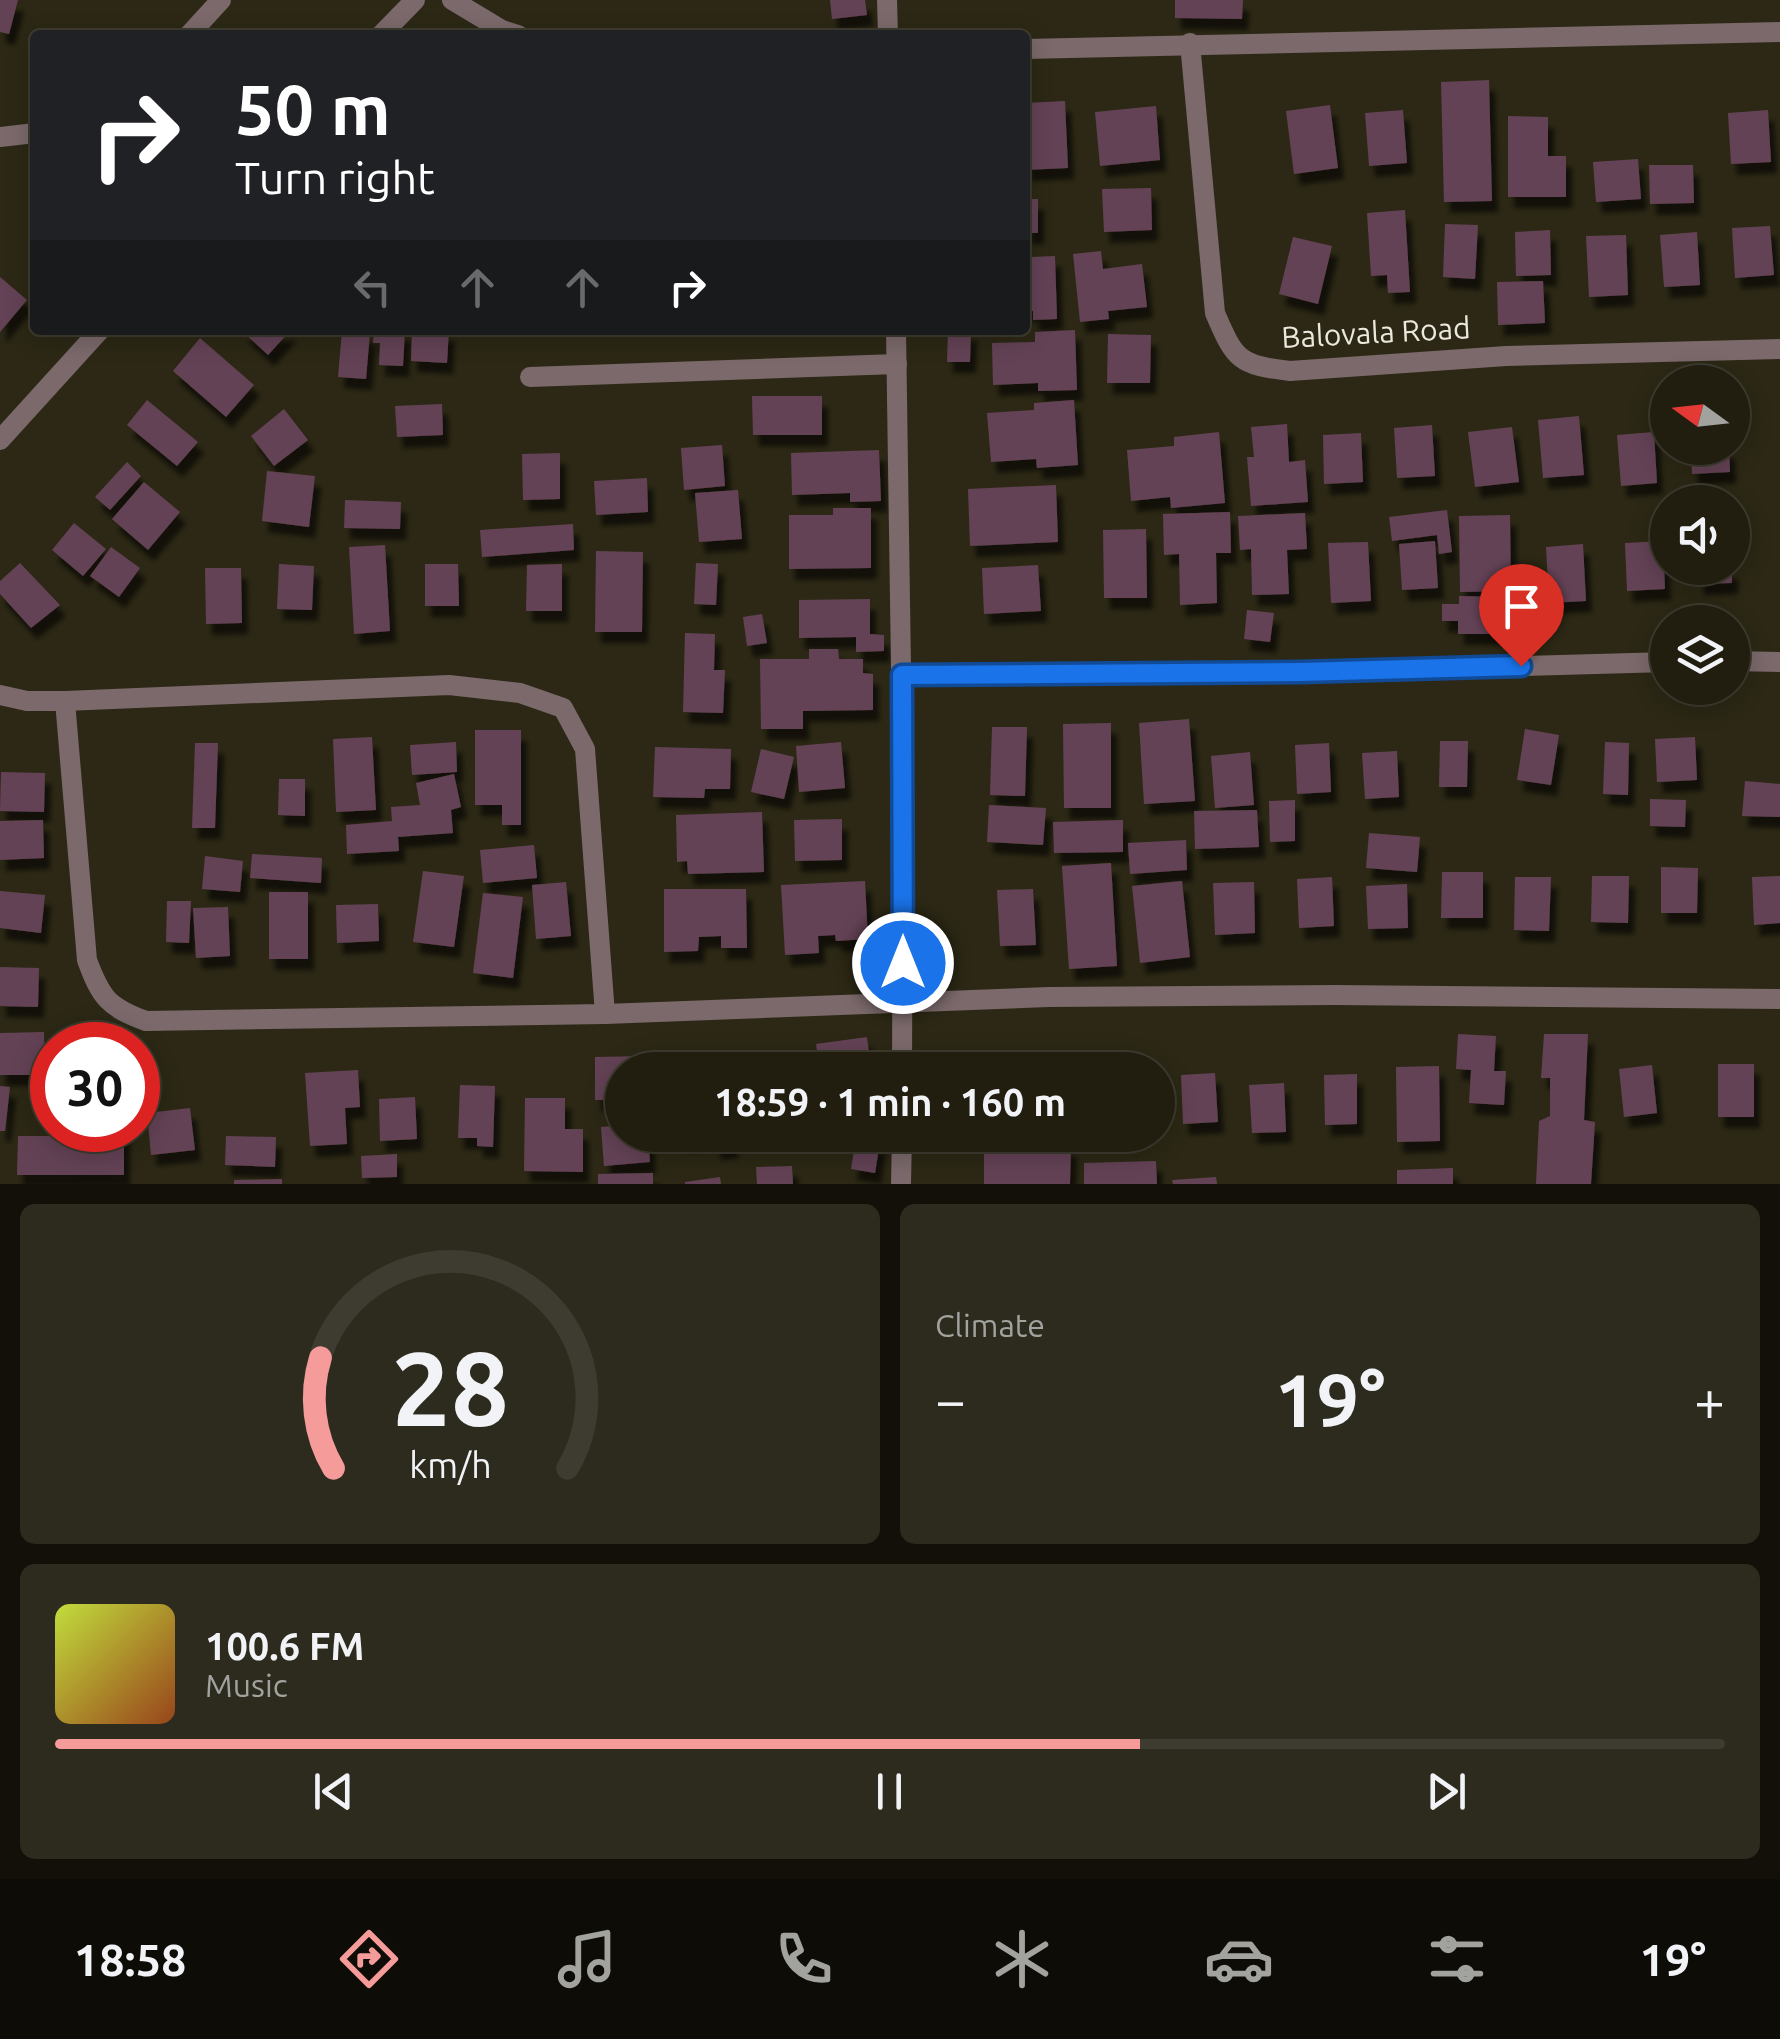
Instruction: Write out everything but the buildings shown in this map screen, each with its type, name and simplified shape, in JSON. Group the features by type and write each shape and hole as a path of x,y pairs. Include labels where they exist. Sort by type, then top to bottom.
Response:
{"street":[{"path":"194,30 221,0"},
{"path":"386,30 414,0"},
{"path":"452,0 502,30"},
{"path":"887,0 888,30"},
{"path":"1030,48 1780,32"},
{"name":"Balovala Road","path":"1190,43 1215,313 1232,351 1257,367 1290,371 1506,356 1780,349"},
{"path":"0,137 30,134"},
{"path":"0,440 95,335"},
{"path":"896,335 902,1052"},
{"path":"530,377 897,364"},
{"path":"1750,661 1780,662"},
{"path":"902,675 1300,672 1650,662"},
{"path":"0,695 26,701 448,685 520,693 563,708 585,749 605,1014"},
{"path":"64,700 86,960 98,991 118,1011 146,1021 605,1014 1049,998 1334,994 1780,999"},
{"path":"901,1184 902,1152"}],"route":[{"path":"903,963 902,675 1521,666"}]}
